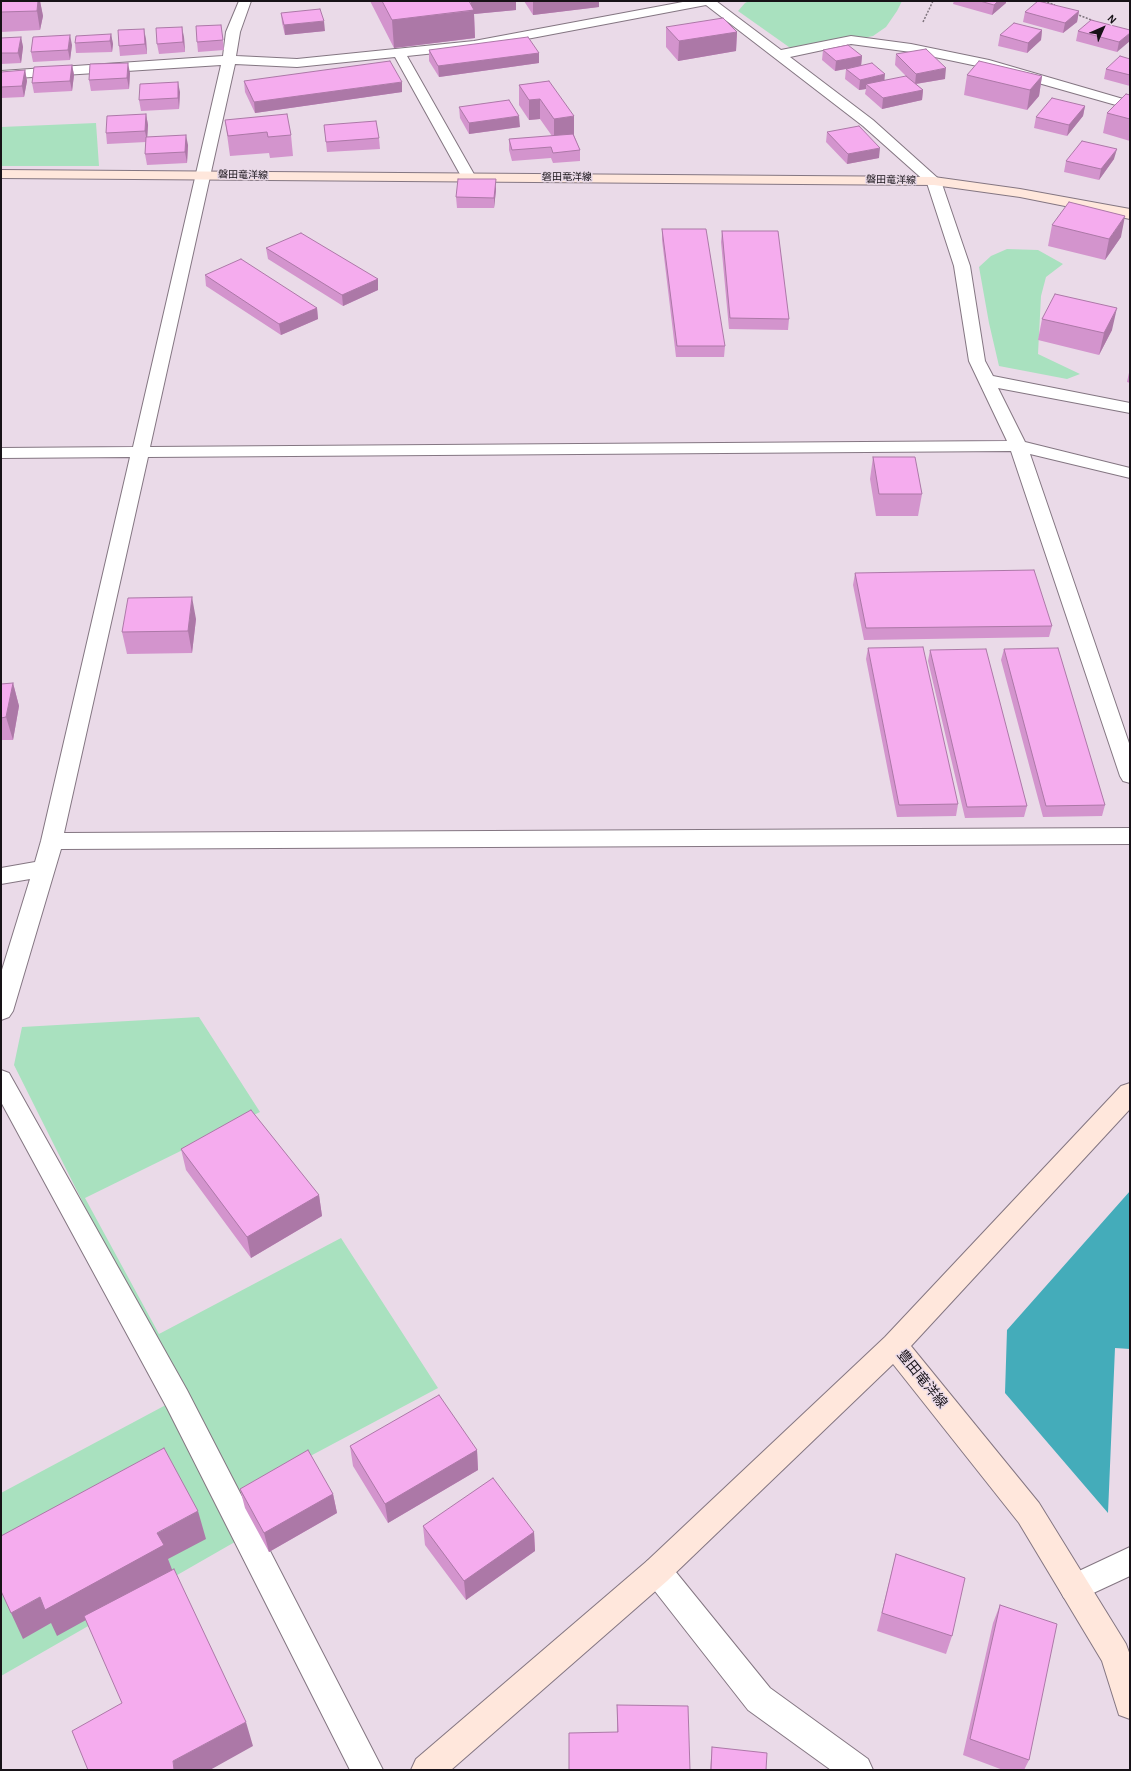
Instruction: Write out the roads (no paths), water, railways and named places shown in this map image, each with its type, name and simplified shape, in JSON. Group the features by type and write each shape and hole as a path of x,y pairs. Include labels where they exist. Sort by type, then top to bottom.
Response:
{"main road":[{"name":"磐田竜洋線","path":"1,174 203,174 934,181 1020,192 1130,214"},
{"name":"豊田竜洋線","path":"1130,1093 894,1345 1029,1513 1115,1655 1130,1704"},
{"path":"427,1770 657,1571 894,1345"}],"street":[{"path":"1,1011 52,840 229,60 233,32 245,1"},
{"path":"1,75 229,60 297,63 399,53 474,45 708,1 868,123 934,181 962,266 977,361 1018,446 1130,776"},
{"path":"779,55 851,40 911,48 984,63 1130,105"},
{"path":"399,53 468,176"},
{"path":"985,380 1130,408"},
{"path":"1,453 1018,446 1130,473"},
{"path":"52,840 1130,836"},
{"path":"1,876 44,868"},
{"path":"1,1080 177,1399 367,1770"},
{"path":"1074,1588 1130,1561"},
{"path":"657,1571 759,1699 857,1770"}],"water":[{"path":"1130,1191 1130,1349 1115,1348 1108,1513 1005,1393 1007,1330"}]}
